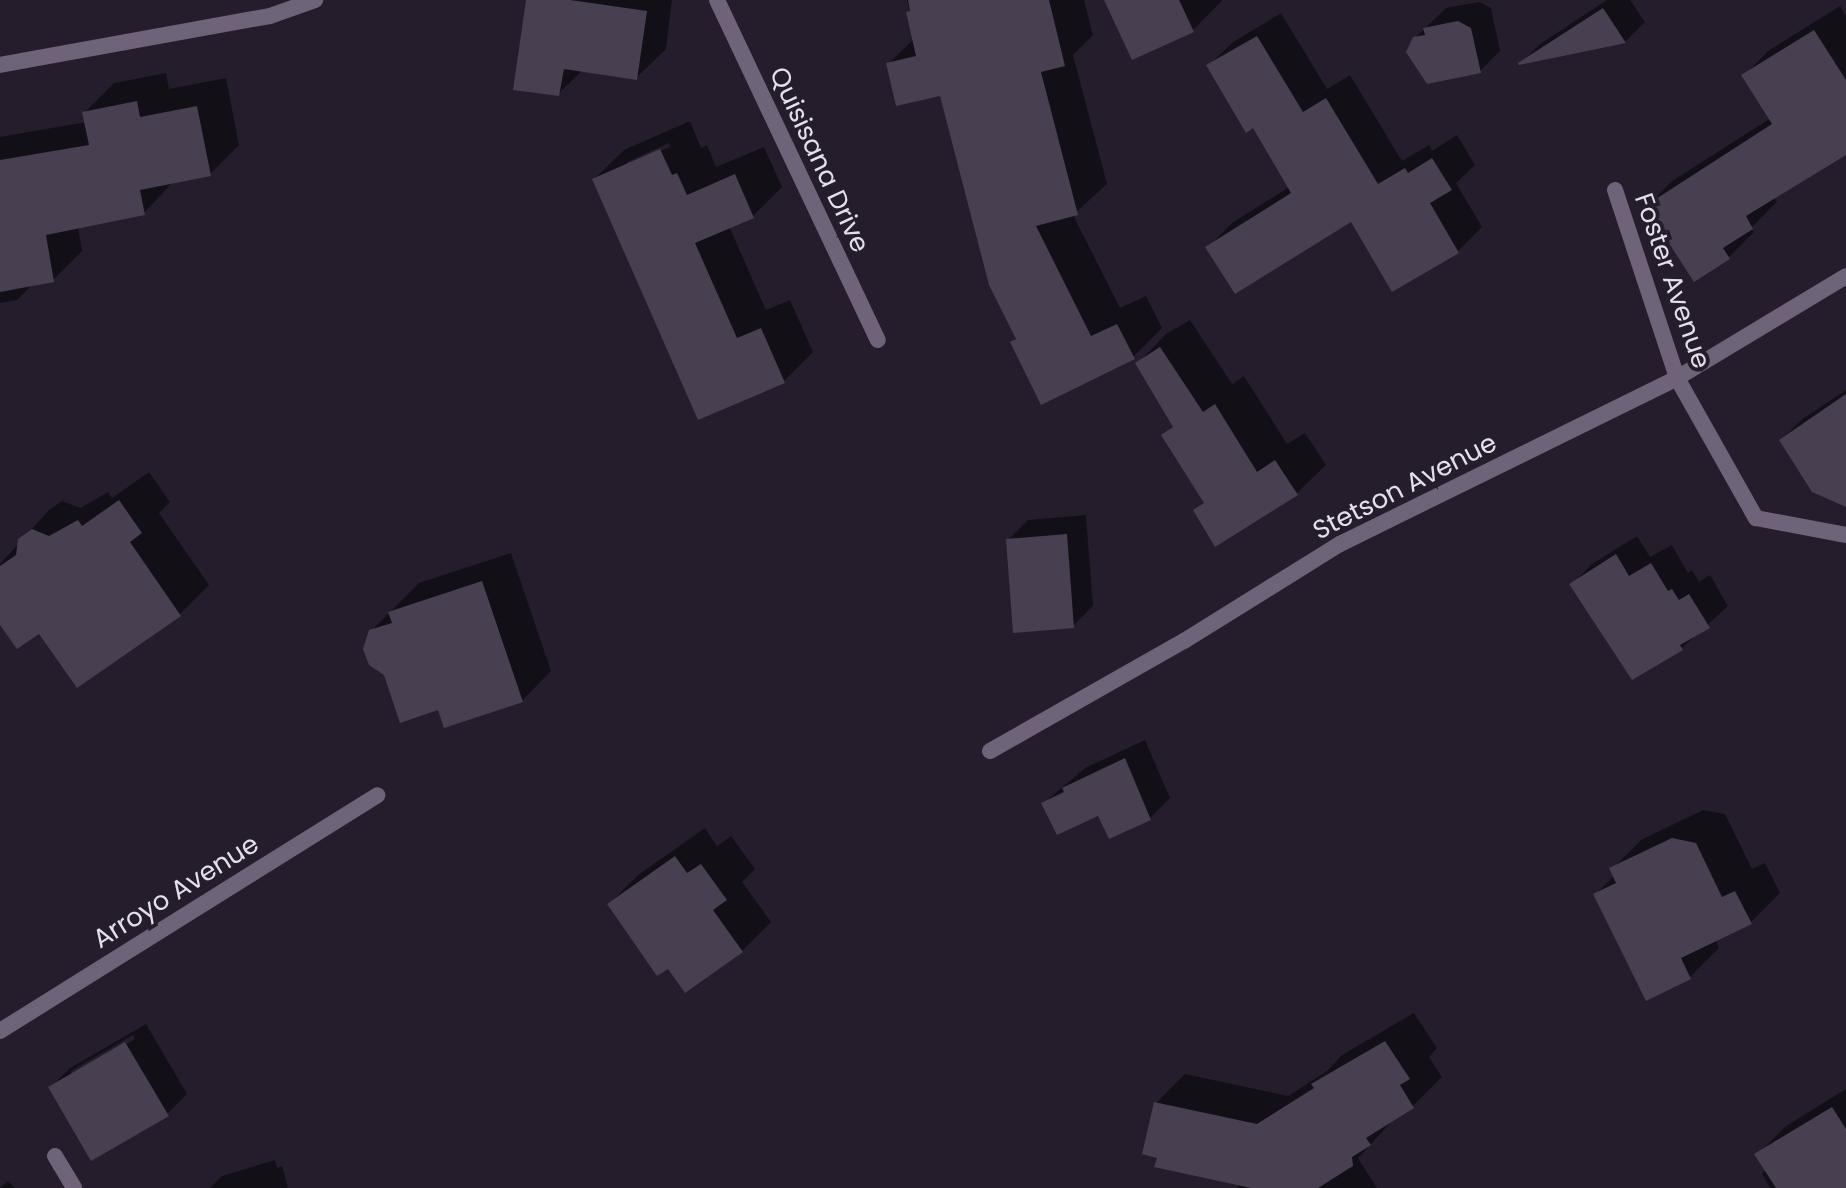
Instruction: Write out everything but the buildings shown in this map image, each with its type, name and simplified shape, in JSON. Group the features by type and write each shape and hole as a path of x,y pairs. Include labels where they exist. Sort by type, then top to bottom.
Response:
{"street":[{"path":"0,65 270,16 315,0"},
{"name":"Quisisana Drive","path":"717,0 878,340"},
{"name":"Foster Avenue","path":"1615,190 1677,378 1756,518 1846,535"},
{"name":"Stetson Avenue","path":"990,751 1184,641 1340,544 1677,378 1846,276"},
{"name":"Arroyo Avenue","path":"0,1031 377,795"},
{"path":"55,1156 74,1188"}]}
